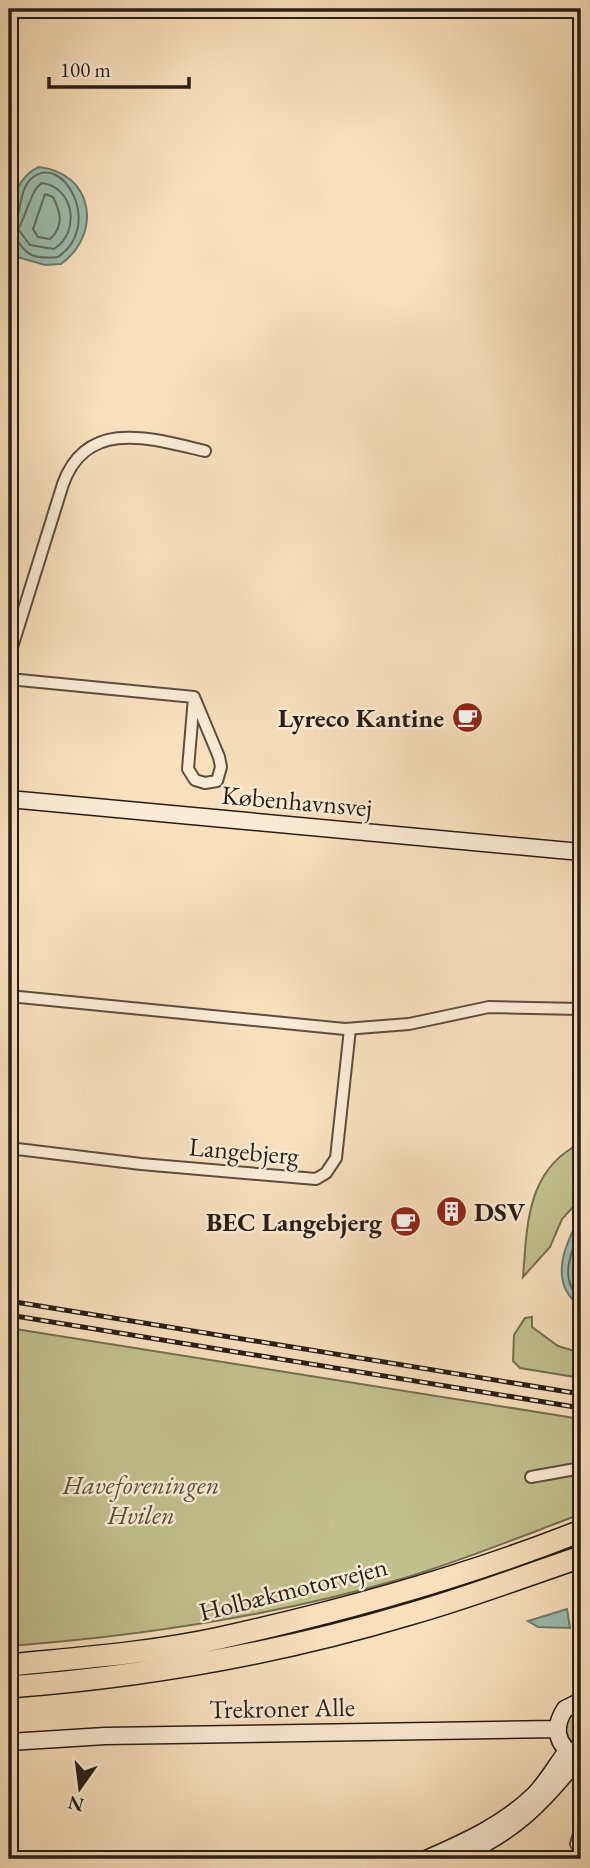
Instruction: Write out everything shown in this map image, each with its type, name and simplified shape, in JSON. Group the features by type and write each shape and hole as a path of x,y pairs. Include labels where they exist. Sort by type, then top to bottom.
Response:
{"highway":[{"name":"Holbækmotorvejen","path":"9,1665 218,1638 402,1592 538,1548 581,1531"},
{"name":"Holbækmotorvejen","path":"9,1687 43,1685 256,1654 410,1614 581,1557"},
{"path":"9,1698 43,1685"}],"street":[{"path":"9,657 63,484 74,459 95,442 114,438 205,451"},
{"path":"9,679 194,697"},
{"path":"194,697 221,767 217,781 205,783 195,780 188,769 194,697"},
{"name":"Københavnsvej","path":"9,799 581,852"},
{"path":"9,996 350,1029 409,1024 489,1007 581,1009"},
{"name":"Langebjerg","path":"9,1148 154,1165 316,1179 326,1173 337,1158 350,1029"},
{"path":"531,1477 581,1468"},
{"path":"576,1755 557,1728 565,1709 581,1701"},
{"name":"Trekroner Alle","path":"9,1742 105,1736 557,1728"},
{"path":"426,1859 485,1832 512,1814 576,1755"},
{"path":"453,1859 483,1846 528,1816 576,1755"},
{"path":"581,1827 576,1844 581,1846"}],"green space":[{"path":"572,1148 581,1149 581,1192 574,1206 562,1219 550,1247 523,1277 528,1222 537,1188 545,1173"},
{"path":"532,1317 532,1327 558,1346 581,1353 581,1378 520,1368 513,1361 514,1335 525,1318"},
{"name":"Haveforeningen Hvilen","path":"9,1328 581,1419 581,1514 424,1572 305,1604 158,1630 9,1646"},
{"path":"581,1709 581,1750 567,1738 566,1728 572,1714"}],"water":[{"path":"39,167 57,172 71,180 81,192 86,206 87,221 83,237 61,264 45,265 17,257 13,246 11,220 15,194 29,174"},
{"path":"581,1215 581,1307 564,1287 562,1263 569,1238"},
{"path":"567,1609 570,1628 538,1627 528,1621"}],"railway":[{"path":"9,1301 581,1394"},
{"path":"9,1315 581,1408"}],"place":[{"name":"Lyreco Kantine","path":"467,718"},
{"name":"DSV","path":"451,1212"},
{"name":"BEC Langebjerg","path":"405,1222"}]}
